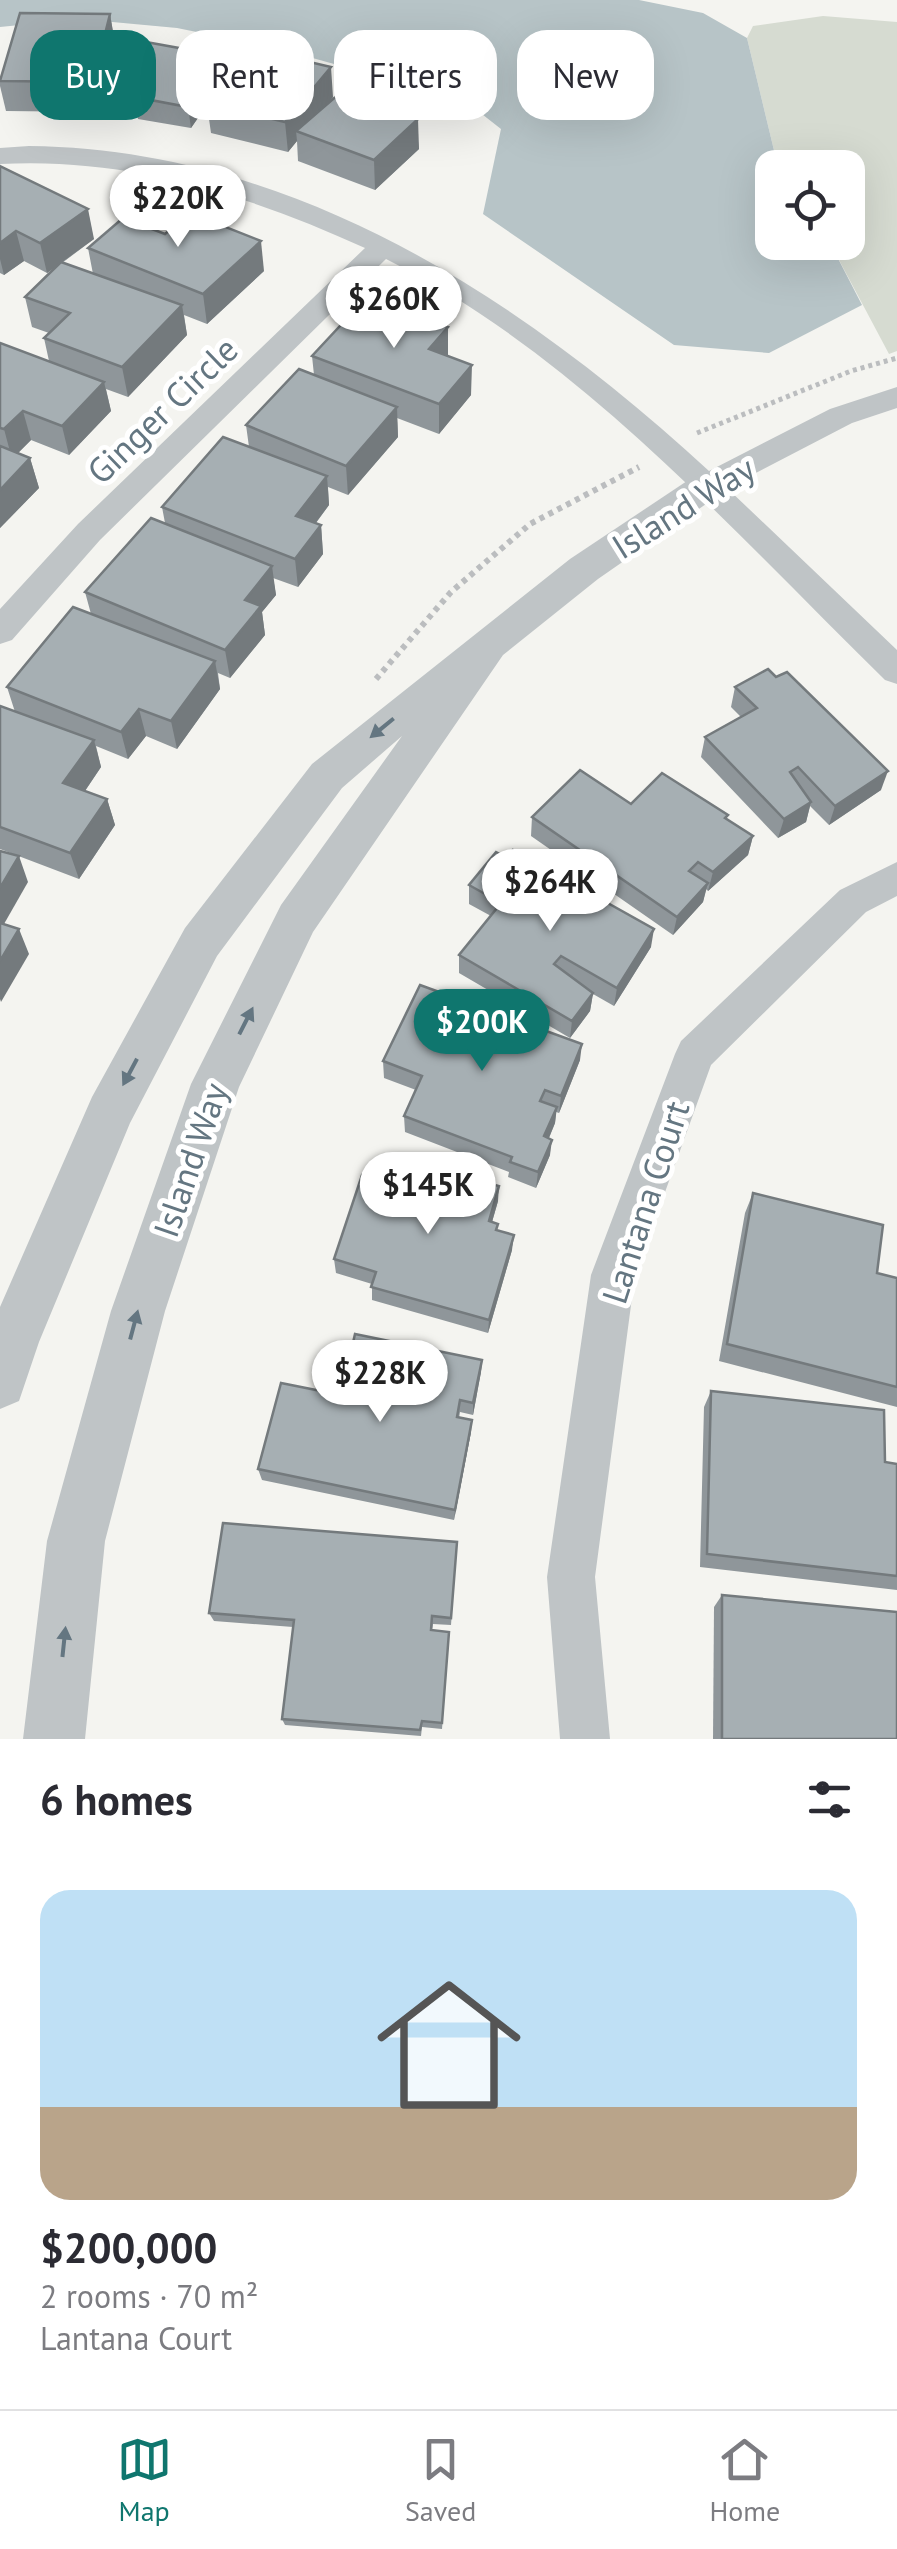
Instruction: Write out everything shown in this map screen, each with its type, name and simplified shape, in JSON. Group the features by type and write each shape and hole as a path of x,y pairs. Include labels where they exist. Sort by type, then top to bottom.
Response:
{"street":[{"path":"0,156 34,153 154,164 274,201 382,248 456,286 536,342 706,486 897,671"},
{"name":"Ginger Circle","path":"0,632 89,532 382,248"},
{"name":"Island Way","path":"0,1382 12,1342 108,1112 201,942 327,776 584,569 706,486 841,416 897,397"},
{"name":"Island Way","path":"54,1739 76,1541 138,1311 214,1084 297,919 487,646"},
{"name":"Lantana Court","path":"585,1739 571,1577 614,1275 695,1054 853,901 897,878"}],"shaded area":[{"path":"0,0 639,0 703,13 747,38 774,150 755,150 755,260 839,260 862,305 769,353 674,345 483,214 501,129 490,120 497,120 497,30 334,30 334,64 314,58 314,30 187,30 80,19 0,27"},
{"path":"823,16 897,22 897,351 889,354 839,260 865,260 865,150 774,150 747,38 753,26"}],"building":[{"path":"20,13 110,14 106,30 30,30 30,81 0,81"},
{"path":"156,44 176,47 176,105 156,101"},
{"path":"314,63 331,67 314,87"},
{"path":"334,98 334,120 417,120 374,160 296,131 314,120 314,115"},
{"path":"0,166 88,209 40,243 16,231 0,243"},
{"path":"190,213 261,241 203,294 88,248 123,218 165,234"},
{"path":"61,262 182,305 122,367 44,338 70,313 25,297"},
{"path":"367,297 448,327 429,349 472,365 439,404 312,356"},
{"path":"0,343 104,382 62,426 23,411 4,429 0,428"},
{"path":"299,369 397,407 346,466 246,425"},
{"path":"223,437 327,476 296,516 321,525 295,559 162,507"},
{"path":"0,446 30,458 0,490"},
{"path":"151,518 272,566 245,600 261,606 225,650 85,592"},
{"path":"73,607 215,661 171,721 139,709 121,732 7,687"},
{"path":"768,669 776,677 787,672 888,771 835,806 798,767 790,772 811,802 784,819 705,737 757,708 735,687"},
{"path":"0,706 94,740 63,783 107,799 70,853 0,827"},
{"path":"580,770 631,804 662,773 728,815 725,818 753,836 713,872 698,862 689,871 708,883 677,917 532,817"},
{"path":"513,850 654,929 617,988 561,956 554,964 593,993 572,1021 459,955 501,903 469,885 496,852 507,858"},
{"path":"0,851 19,856 0,888"},
{"path":"0,923 19,929 0,961"},
{"path":"420,985 582,1044 561,1096 545,1090 540,1101 557,1107 544,1136 552,1140 538,1172 510,1162 512,1157 404,1116 422,1076 383,1061"},
{"path":"392,1156 499,1186 489,1221 498,1224 496,1230 514,1235 489,1320 371,1287 376,1272 334,1259 362,1175 384,1181"},
{"path":"753,1193 883,1225 877,1273 897,1278 897,1387 727,1344"},
{"path":"355,1334 482,1360 473,1403 460,1400 457,1417 472,1420 455,1510 258,1469 281,1383 341,1395"},
{"path":"711,1391 884,1410 885,1462 897,1464 897,1576 707,1554"},
{"path":"223,1523 457,1542 451,1618 432,1616 431,1630 449,1632 442,1723 422,1721 420,1730 282,1719 294,1620 209,1613"},
{"path":"722,1595 897,1612 897,1739 722,1739"}]}
